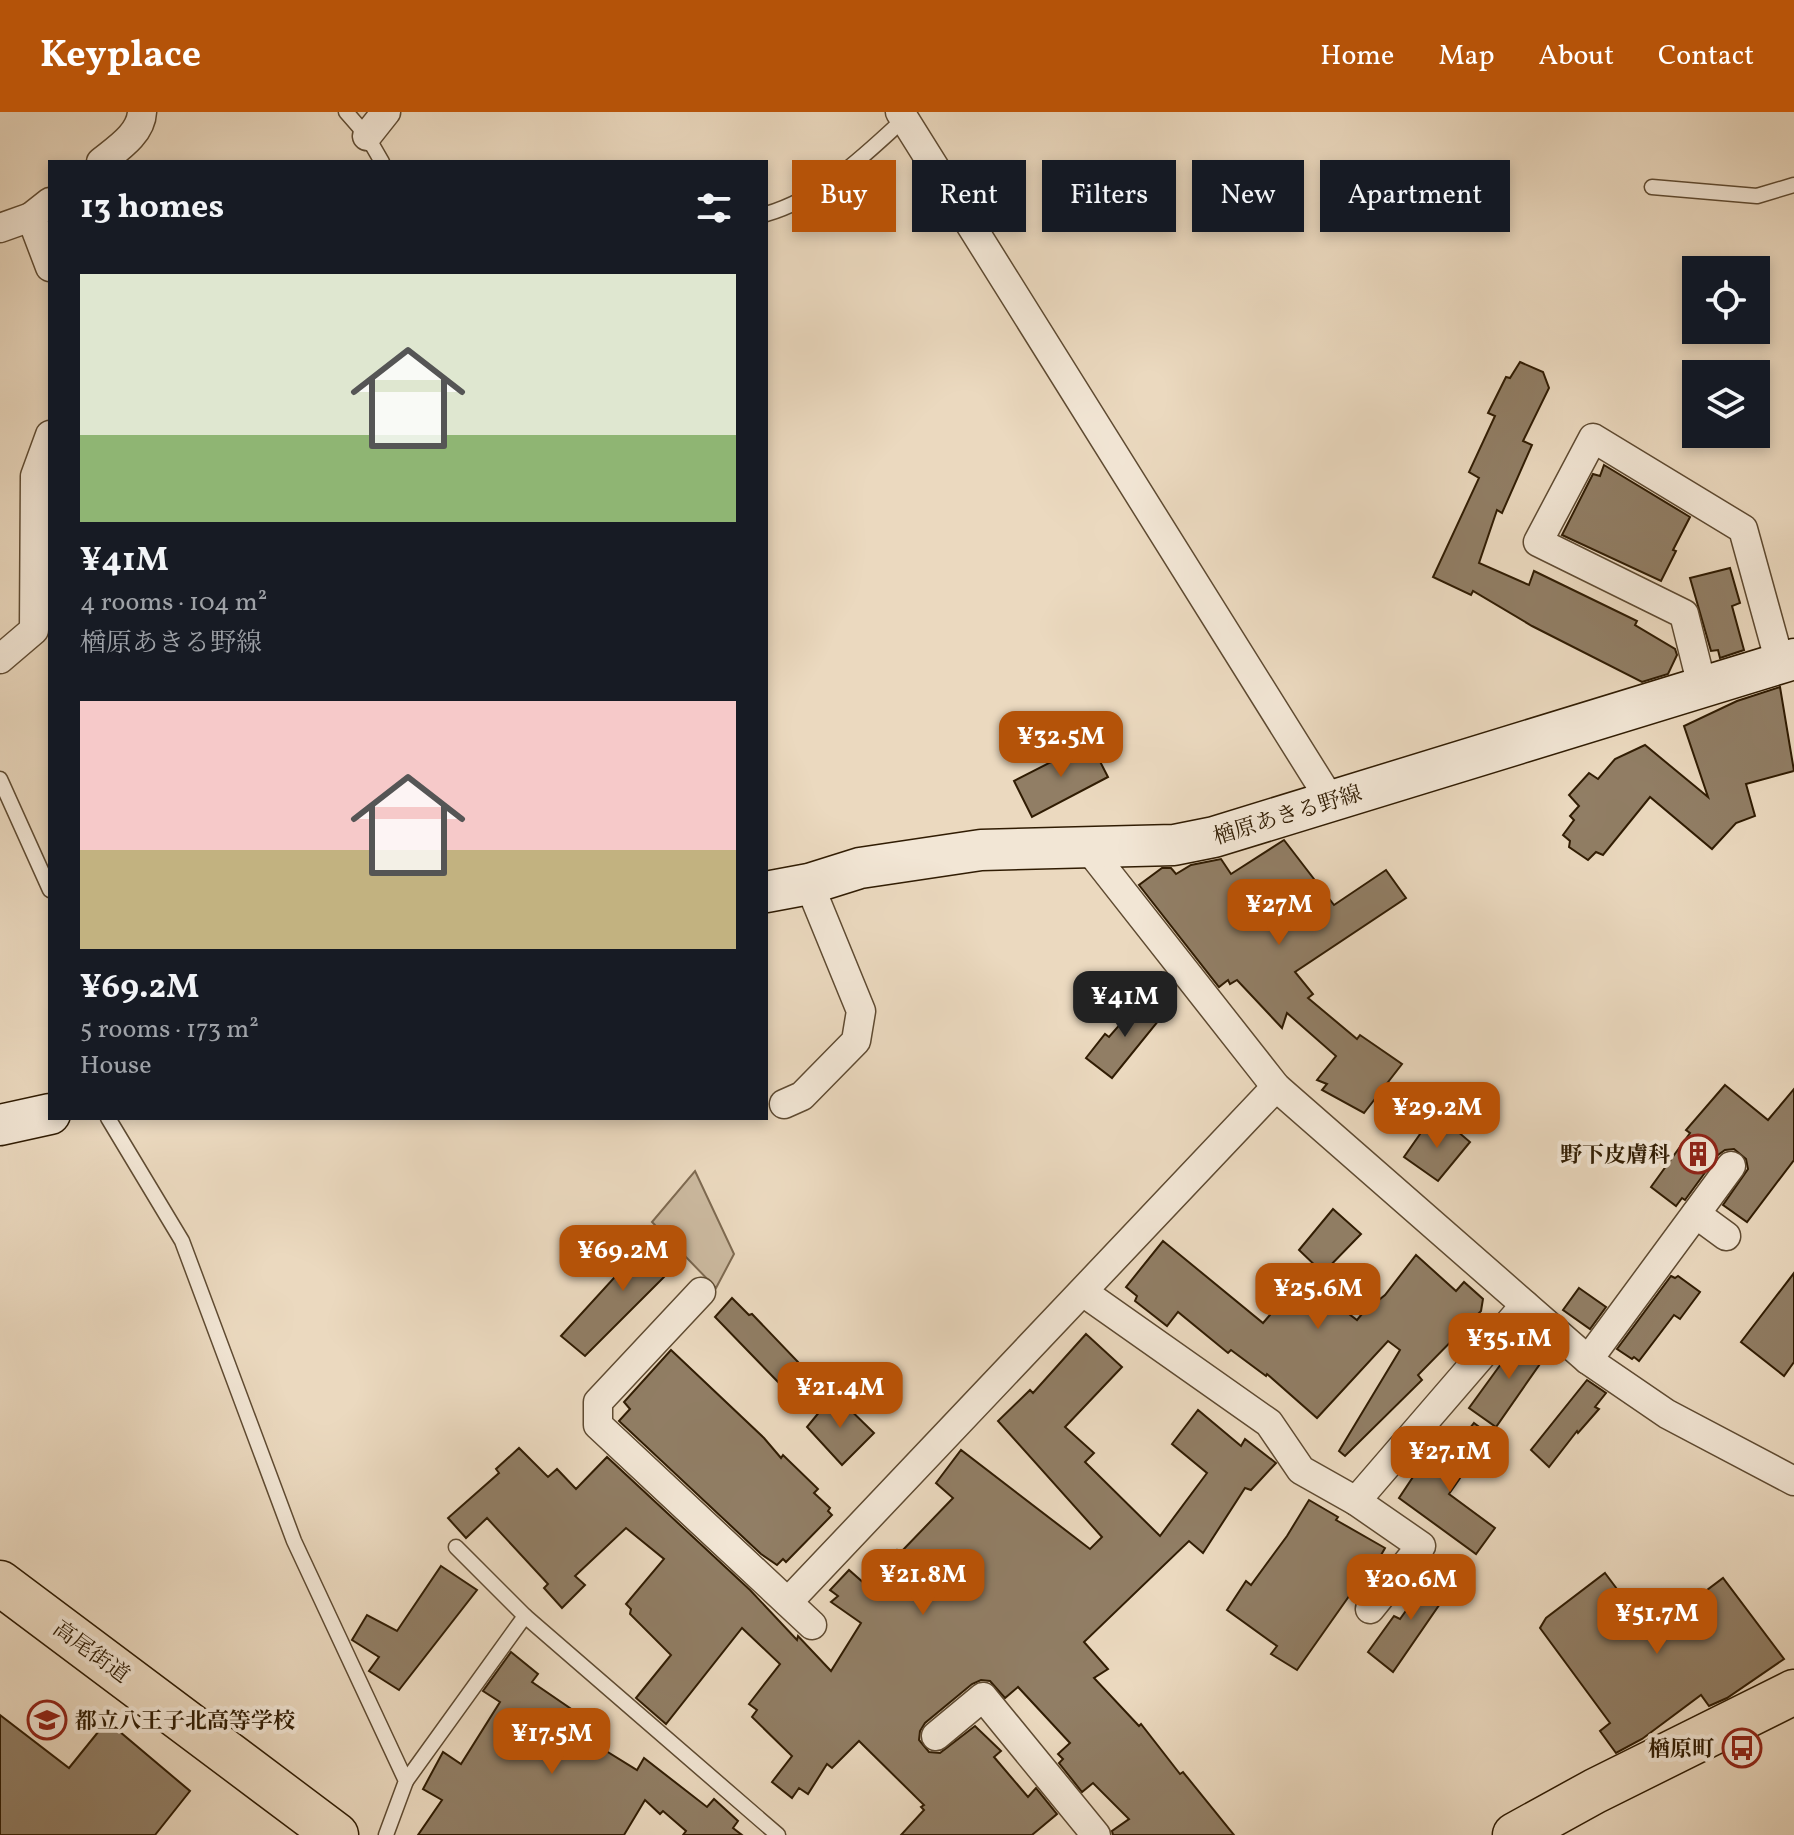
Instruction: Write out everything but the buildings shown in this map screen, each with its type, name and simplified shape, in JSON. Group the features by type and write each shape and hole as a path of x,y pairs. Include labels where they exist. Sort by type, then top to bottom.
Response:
{"main road":[{"name":"楢原あきる野線","path":"768,892 809,884 860,868 981,850 1174,845 1214,837 1790,660"},
{"path":"0,1125 48,1114"},
{"name":"高尾街道","path":"0,1583 336,1835"},
{"path":"1515,1835 1560,1824 1794,1692"}],"street":[{"path":"104,160 125,143 142,122 142,112"},
{"path":"367,136 386,112"},
{"path":"905,114 1331,801"},
{"path":"0,228 41,210 48,254"},
{"path":"1702,686 1684,614 1538,542 1593,438 1743,529 1790,660"},
{"path":"0,659 45,628 35,476 48,440"},
{"path":"1088,848 1276,1087 1588,1360 1667,1414 1794,1481"},
{"path":"784,1104 802,1096 856,1041 861,1011 809,884"},
{"path":"788,1602 1276,1087"},
{"path":"1588,1360 1731,1166"},
{"path":"1696,1214 1726,1236"},
{"path":"701,1292 598,1402 598,1425 812,1625"},
{"path":"1083,1292 1269,1423 1301,1470 1356,1501 1421,1546 1370,1609"},
{"path":"1356,1501 1525,1305"},
{"path":"936,1736 983,1697 1096,1835"}],"lane":[{"path":"346,112 367,136 381,160"},
{"path":"768,213 783,209 849,170 905,114"},
{"path":"1652,187 1757,196 1794,185"},
{"path":"0,779 48,886"},
{"path":"109,1120 182,1241 294,1541 406,1781"},
{"path":"456,1547 525,1616 778,1835"},
{"path":"386,1835 406,1781 525,1616"}],"shaded area":[{"path":"695,1171 734,1254 716,1288 652,1222"}],"place":[{"name":"野下皮膚科","path":"1698,1154"},
{"name":"都立八王子北高等学校","path":"47,1720"},
{"name":"楢原町","path":"1742,1748"}]}
